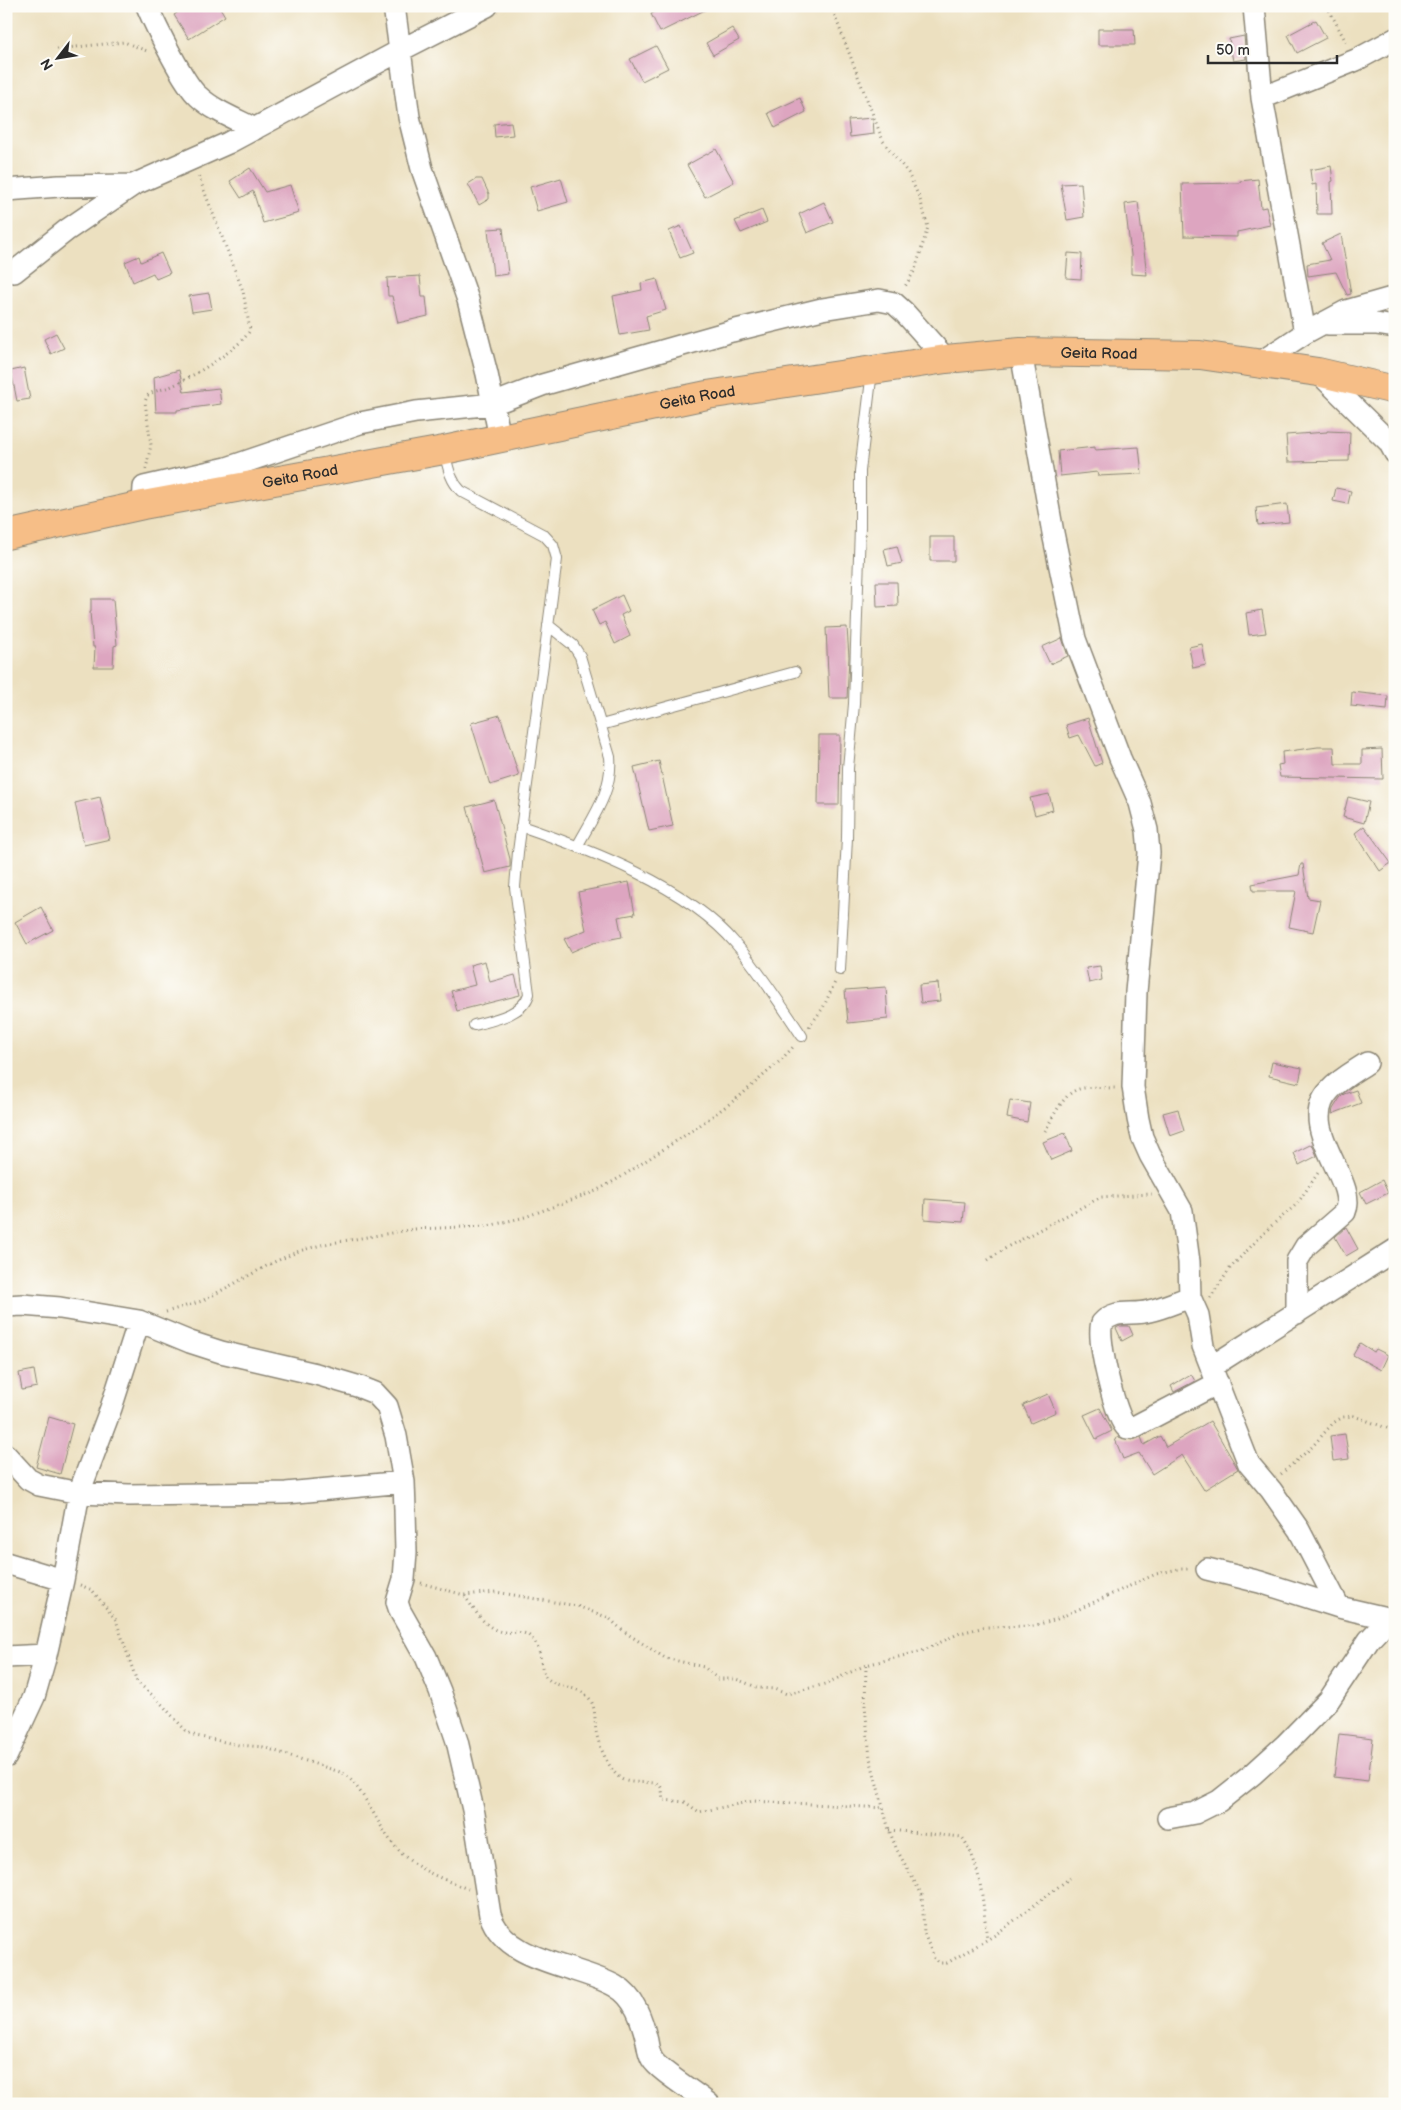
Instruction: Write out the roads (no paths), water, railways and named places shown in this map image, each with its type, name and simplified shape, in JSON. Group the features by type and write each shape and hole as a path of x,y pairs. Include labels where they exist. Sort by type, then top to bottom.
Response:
{"highway":[{"name":"Geita Road","path":"6,535 143,496 444,450 707,395 946,359 1021,352 1200,356 1318,372 1395,390"}],"street":[{"path":"148,6 196,95 211,106 255,129"},
{"path":"394,6 409,117 422,168 468,300 500,438"},
{"path":"14,272 67,230 133,184 255,129 400,50 487,6"},
{"path":"1254,6 1262,98 1313,328"},
{"path":"1262,98 1356,60 1395,39"},
{"path":"6,190 133,184"},
{"path":"1258,364 1313,328 1346,311 1395,297"},
{"path":"143,496 360,423 416,412 493,404 542,385 732,331 822,310 880,300 894,303 946,359"},
{"path":"1313,328 1376,324 1395,327"},
{"path":"1021,352 1053,533 1075,639 1120,758 1140,804 1147,830 1149,853 1136,992 1133,1087 1142,1138 1182,1211 1190,1262 1194,1306 1200,1337 1249,1464 1271,1490 1307,1543 1339,1607"},
{"path":"1318,372 1393,446"},
{"path":"1297,1313 1297,1262 1306,1246 1345,1212 1348,1205 1346,1194 1323,1142 1320,1129 1322,1100 1330,1090 1367,1063"},
{"path":"1194,1306 1148,1312 1123,1312 1113,1314 1102,1323 1100,1336 1109,1380 1122,1422 1126,1428 1132,1428 1215,1375 1297,1313 1395,1250"},
{"path":"6,1306 22,1305 60,1308 138,1321 190,1342 222,1352 316,1374 375,1393 387,1406 393,1422 404,1482 406,1552 404,1579 397,1602 430,1666 457,1742 474,1814 493,1924 498,1933 521,1950 593,1975 617,1987 633,2002 641,2018 653,2061 709,2104"},
{"path":"6,1757 34,1697 46,1655 63,1580 79,1493 111,1408 138,1321"},
{"path":"6,1455 28,1479 39,1485 79,1493 129,1496 286,1494 404,1482"},
{"path":"6,1564 63,1580"},
{"path":"1207,1570 1260,1582 1339,1607 1392,1620"},
{"path":"1168,1818 1195,1812 1219,1801 1266,1762 1329,1700 1369,1640 1392,1620"},
{"path":"6,1657 46,1655"}],"lane":[{"path":"840,970 848,838 848,768 854,704 860,471 872,370"},
{"path":"444,450 449,474 454,484 461,491 544,535 550,541 557,559 515,887 529,994 527,1000 517,1009 502,1017 474,1025"},
{"path":"548,625 573,645 580,656 610,757 612,772 610,783 578,846"},
{"path":"601,725 795,672"},
{"path":"522,826 578,846 671,892 705,915 735,942 802,1036"}]}
